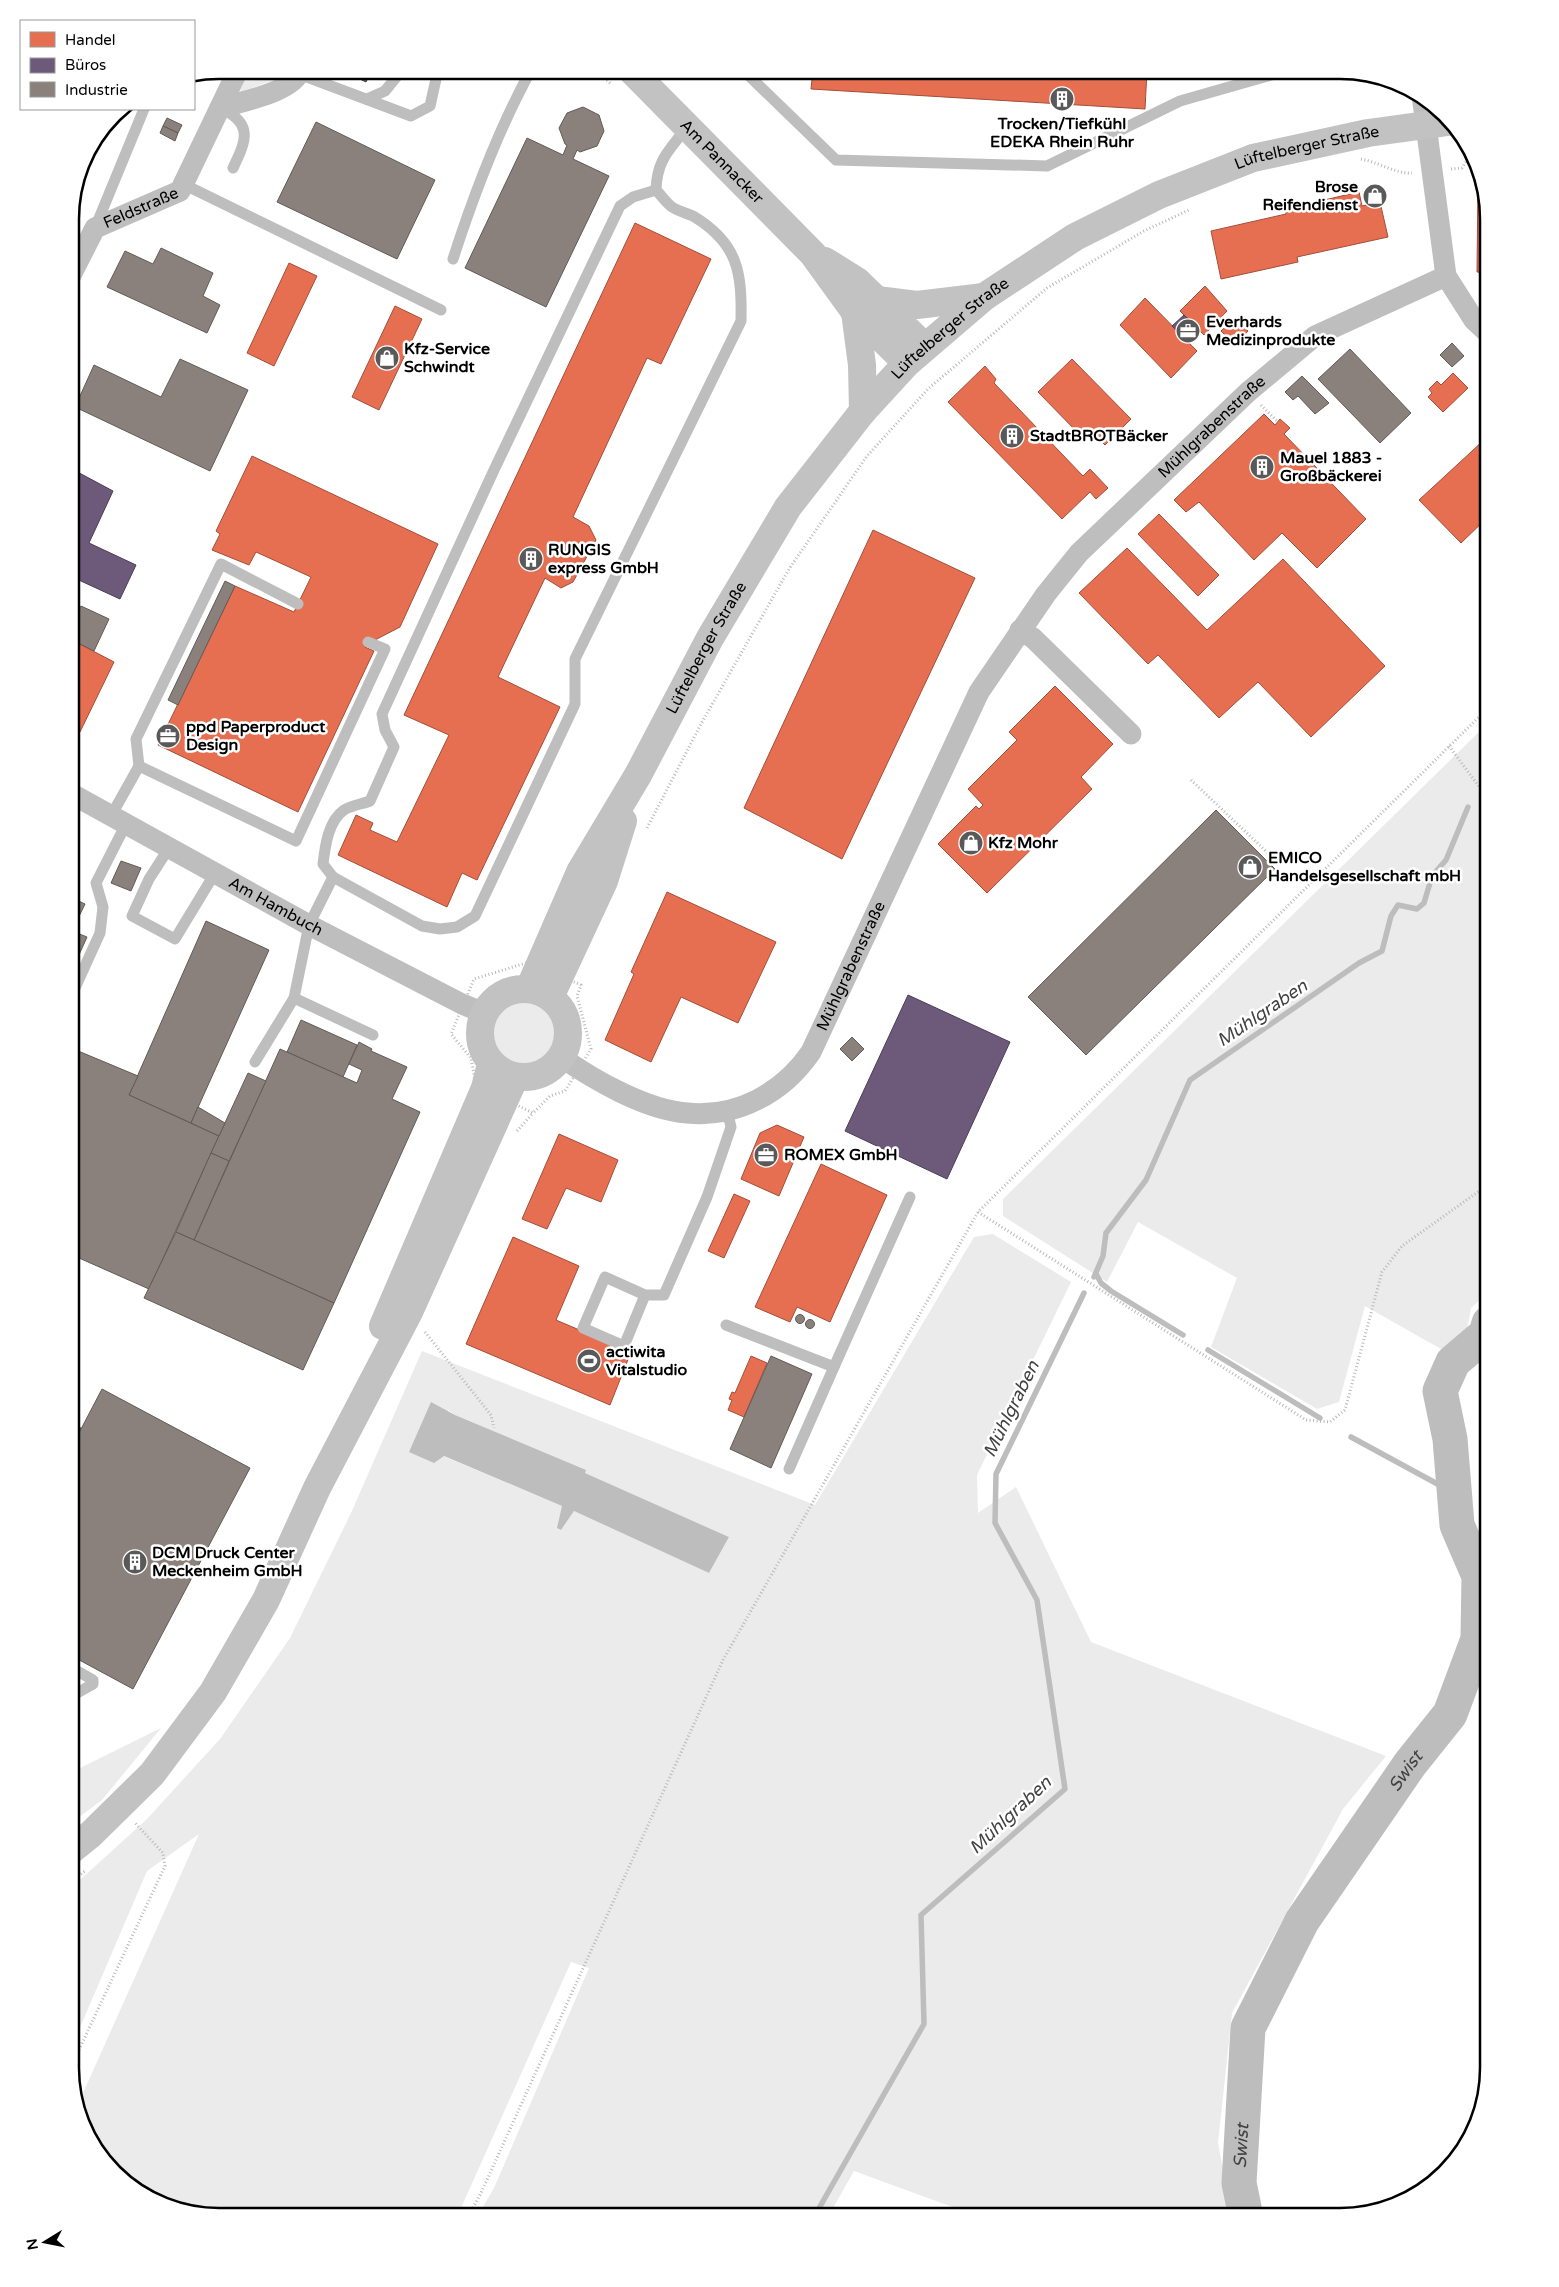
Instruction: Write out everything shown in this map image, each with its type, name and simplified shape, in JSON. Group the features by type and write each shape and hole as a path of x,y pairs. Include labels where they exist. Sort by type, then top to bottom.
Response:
{"main road":[{"name":"Am Pannacker","path":"640,79 916,355"},
{"name":"Lüftelberger Straße","path":"558,982 604,881 638,776 710,638 788,507 862,411 916,355 984,296 1074,237 1159,195 1244,162 1368,133 1438,124"},
{"path":"862,411 862,365 866,306 917,305 984,296"},
{"path":"79,1844 152,1774 213,1692 266,1600 318,1488 409,1312 452,1220 499,1082 483,1052 479,1039 480,1026 473,1008 492,1002 503,994 516,989 558,982 560,1007 566,1019 570,1064 552,1067 541,1074 528,1078 499,1082"},
{"path":"318,1488 391,1306 499,1082"}],"street":[{"name":"Feldstraße","path":"79,259 94,228 180,191 234,79"},
{"path":"221,108 284,88 293,79"},
{"path":"1438,124 1434,171 1446,276 1474,320 1480,326"},
{"name":"Mühlgrabenstraße","path":"570,1064 633,1097 686,1114 727,1110 755,1102 788,1081 811,1052 970,707 1003,654 1046,594 1079,553 1248,392 1315,336 1446,276"},
{"path":"1020,630 1033,638 1130,734"},
{"name":"Am Hambuch","path":"79,798 309,925 473,1008"}],"lane":[{"path":"317,79 411,116 430,106 436,79"},
{"path":"367,100 385,91 395,79"},
{"path":"453,259 471,205 508,113 526,79"},
{"path":"752,79 836,160 1048,166 1180,100 1256,79"},
{"path":"221,108 231,113 244,131 246,143 233,168"},
{"path":"94,228 141,110"},
{"path":"656,190 633,197 620,206 494,470 382,714 385,730 394,747 370,801 344,810 335,820 325,844 323,864 333,877 422,926 457,927 475,916 575,704 575,659 741,321 742,294 738,265 722,238 693,216 670,206 656,190 657,171 663,157 687,127"},
{"path":"183,184 441,310"},
{"path":"79,979 100,933 103,906 96,883 139,766 136,739 221,564 298,604"},
{"path":"139,766 296,841 385,649 368,642"},
{"path":"169,848 149,878 132,916 175,939 215,873"},
{"path":"255,1062 294,998 309,925 333,877"},
{"path":"294,998 373,1035"},
{"path":"645,1295 624,1346 583,1328 605,1278 645,1295 664,1295 707,1197 731,1127 727,1110"},
{"path":"789,1469 910,1196"},
{"path":"726,1325 834,1368"},
{"path":"79,1672 93,1680 93,1684 79,1692"}],"path":[{"path":"1356,158 1379,162 1403,174 1462,168 1467,160"},
{"path":"643,836 701,724 789,569 866,456 935,383 1047,288 1144,231 1194,208"},
{"path":"1260,403 1278,422"},
{"path":"473,2208 723,1660 978,1212 1480,716"},
{"path":"1449,746 1480,788"},
{"path":"1191,780 1270,855 1266,860"},
{"path":"528,962 558,982 577,996 591,1049 570,1064 565,1091 550,1096 533,1113 499,1082 476,1085 471,1058 451,1034 473,1008 474,979 528,962"},
{"path":"978,1212 1306,1420 1330,1422 1344,1410 1382,1272 1402,1246 1480,1190"},
{"path":"409,1312 491,1415 494,1428"},
{"path":"79,2050 164,1866 163,1853 134,1822"}],"shaded area":[{"path":"244,79 277,79 240,92"},
{"path":"1480,731 1480,1300 1471,1308 1467,1329 1441,1349 1365,1306 1339,1402 1317,1409 1211,1347 1237,1278 1138,1222 1107,1282 1003,1216 1003,1199"},
{"path":"523,1001 541,1007 549,1015 555,1033 549,1051 541,1059 523,1065 505,1059 497,1051 491,1033 497,1015 505,1007"},
{"path":"993,1234 1071,1282 977,1475 978,1513 1016,1487 1091,1642 1386,1756 1343,1809 1232,2013 1218,2143 1230,2208 955,2208 854,2171 833,2208 482,2208 494,2188 589,1968 571,1962 461,2208 210,2208 192,2206 157,2194 141,2185 114,2161 102,2146 89,2122 82,2095 199,1834 147,1871 79,2030 79,1881 147,1819 220,1739 290,1638 351,1513 422,1351 815,1505 974,1237","holes":["448,1410 455,1415 585,1470 585,1473 729,1537 709,1573 574,1511 561,1530 558,1528 562,1506 443,1456"]},
{"path":"431,1402 455,1415 586,1470 585,1473 729,1537 709,1573 574,1511 561,1530 557,1528 562,1506 444,1456 434,1463 409,1452"},
{"path":"161,1728 102,1800 79,1817 79,1769"}],"building: Handel":[{"name":"Trocken/Tiefkühl EDEKA Rhein Ruhr","path":"812,79 1147,79 1145,109 811,89"},
{"path":"1359,192 1362,206 1380,202 1388,237 1297,257 1298,262 1221,279 1211,231 1286,214 1285,209"},
{"path":"1478,196 1480,219 1480,272 1477,272"},
{"name":"RUNGIS express GmbH","path":"635,223 711,259 661,364 647,358 573,517 589,526 596,540 573,582 561,588 545,578 498,677 560,707 477,880 462,873 447,907 338,855 356,815 373,823 370,830 397,842 449,735 404,715"},
{"path":"289,263 317,276 274,366 247,353"},
{"path":"1205,286 1227,311 1204,335 1180,311"},
{"path":"1145,298 1197,351 1171,378 1120,325"},
{"name":"Kfz-Service Schwindt","path":"395,306 422,319 379,410 352,397"},
{"path":"1235,317 1248,331 1235,345 1221,331"},
{"path":"1072,359 1131,419 1105,445 1088,428 1081,436 1038,392"},
{"name":"StadtBROTBäcker","path":"985,366 996,379 994,383 1083,476 1090,469 1108,488 1096,499 1090,492 1062,519 948,402"},
{"path":"1453,373 1468,388 1443,412 1428,397 1432,393 1429,389 1437,381 1441,385"},
{"name":"Mauel 1883 - Großbäckerei","path":"1264,414 1275,425 1280,419 1290,428 1284,434 1366,519 1317,568 1282,533 1254,560 1199,502 1186,512 1174,500"},
{"path":"1480,444 1480,525 1461,543 1419,500"},
{"path":"252,456 438,544 400,627 375,640 369,638 365,647 374,651 298,812 158,745 235,586 294,612 311,577 256,552 249,565 212,550 220,534 216,531"},
{"path":"1159,514 1219,575 1198,596 1138,534"},
{"path":"873,530 975,578 842,859 744,808"},
{"path":"1127,548 1207,630 1283,559 1385,666 1311,737 1258,682 1219,718 1158,655 1148,664 1079,593"},
{"path":"79,644 114,662 79,732"},
{"path":"1055,686 1113,744 1081,777 1092,789 987,893 938,844 976,806 979,809 983,805 968,789 1017,740 1009,732"},
{"path":"667,892 776,942 738,1023 681,997 651,1062 605,1040 634,974 631,972"},
{"path":"777,1125 804,1137 779,1196 741,1179 760,1133"},
{"path":"559,1134 618,1160 601,1202 566,1188 547,1229 522,1219"},
{"path":"821,1164 887,1195 830,1322 797,1307 790,1322 755,1307"},
{"path":"734,1194 750,1201 724,1258 708,1251"},
{"path":"513,1237 579,1266 556,1320 631,1352 610,1405 466,1344"},
{"path":"751,1356 767,1363 744,1417 728,1410 732,1400 729,1399 732,1392 735,1393"}],"building: Büros":[{"path":"1184,315 1200,330 1188,342 1172,326"},
{"path":"79,473 113,491 89,543 136,565 120,599 79,580"},
{"path":"908,995 1010,1042 947,1179 845,1131"}],"building: Industrie":[{"path":"583,107 599,115 604,131 597,146 580,152 577,150 573,159 609,176 546,307 465,268 527,138 563,155 567,145 559,128 567,113"},
{"path":"167,118 182,125 178,133 163,126"},
{"path":"316,122 435,180 397,259 277,202"},
{"path":"163,126 178,133 175,141 160,133"},
{"path":"161,248 213,273 203,296 220,305 207,333 107,287 125,251 153,264"},
{"path":"1452,343 1464,356 1452,367 1440,355"},
{"path":"1350,349 1411,413 1380,443 1318,379"},
{"path":"180,359 248,390 210,471 79,409 79,398 94,365 161,397"},
{"path":"1302,376 1329,403 1315,414 1298,396 1293,400 1285,392"},
{"path":"225,581 235,586 178,705 168,700"},
{"path":"81,606 109,619 94,651 79,644 79,610"},
{"path":"1216,810 1275,869 1086,1055 1028,997"},
{"path":"121,861 141,868 131,891 111,883"},
{"path":"79,901 85,904 79,916"},
{"path":"206,921 269,950 191,1123 129,1095"},
{"path":"79,934 87,937 79,955"},
{"path":"301,1020 357,1045 343,1077 287,1052"},
{"path":"852,1037 864,1049 852,1061 840,1049"},
{"path":"359,1042 372,1049 371,1051 407,1067 392,1099 420,1112 334,1303 194,1240 280,1049 357,1083 362,1070 349,1064"},
{"path":"79,1051 138,1076 129,1095 219,1136 149,1289 79,1258"},
{"path":"248,1073 266,1081 229,1161 211,1153"},
{"path":"198,1107 225,1123 219,1136 191,1123"},
{"path":"211,1153 229,1161 194,1240 176,1232"},
{"path":"176,1232 334,1303 303,1370 144,1298"},
{"path":"800,1314 805,1319 800,1324 795,1319"},
{"path":"810,1319 815,1324 810,1329 805,1324"},
{"path":"771,1356 812,1374 771,1468 730,1449"},
{"name":"DCM Druck Center Meckenheim GmbH","path":"102,1389 250,1468 133,1689 79,1660 79,1433"}],"waterway":[{"name":"Mühlgraben","path":"1094,1277 1103,1256 1106,1233 1146,1180 1190,1080 1359,963 1382,951 1391,916 1398,905 1417,909 1424,903 1432,876 1446,860 1468,807"},
{"path":"1096,1274 1101,1283 1111,1291 1183,1335"},
{"name":"Mühlgraben","path":"819,2208 924,2024 921,1915 1065,1789 1037,1600 995,1523 996,1474 1084,1293"},
{"name":"Swist","path":"1244,2208 1239,2183 1248,2028 1302,1921 1410,1764 1450,1714 1478,1639 1479,1576 1457,1525 1450,1439 1440,1391 1453,1362 1480,1339"},
{"path":"1208,1350 1320,1418"},
{"path":"1351,1437 1454,1493"}],"place":[{"name":"Trocken/Tiefkühl EDEKA Rhein Ruhr","path":"1062,99"},
{"name":"Brose Reifendienst","path":"1375,196"},
{"name":"Everhards Medizinprodukte","path":"1188,331"},
{"name":"Kfz-Service Schwindt","path":"387,358"},
{"name":"StadtBROTBäcker","path":"1012,436"},
{"name":"Mauel 1883 - Großbäckerei","path":"1262,467"},
{"name":"RUNGIS express GmbH","path":"531,559"},
{"name":"ppd Paperproduct Design","path":"168,736"},
{"name":"Kfz Mohr","path":"971,843"},
{"name":"EMICO Handelsgesellschaft mbH","path":"1250,867"},
{"name":"ROMEX GmbH","path":"766,1155"},
{"name":"actiwita Vitalstudio","path":"589,1361"},
{"name":"DCM Druck Center Meckenheim GmbH","path":"135,1562"}]}
